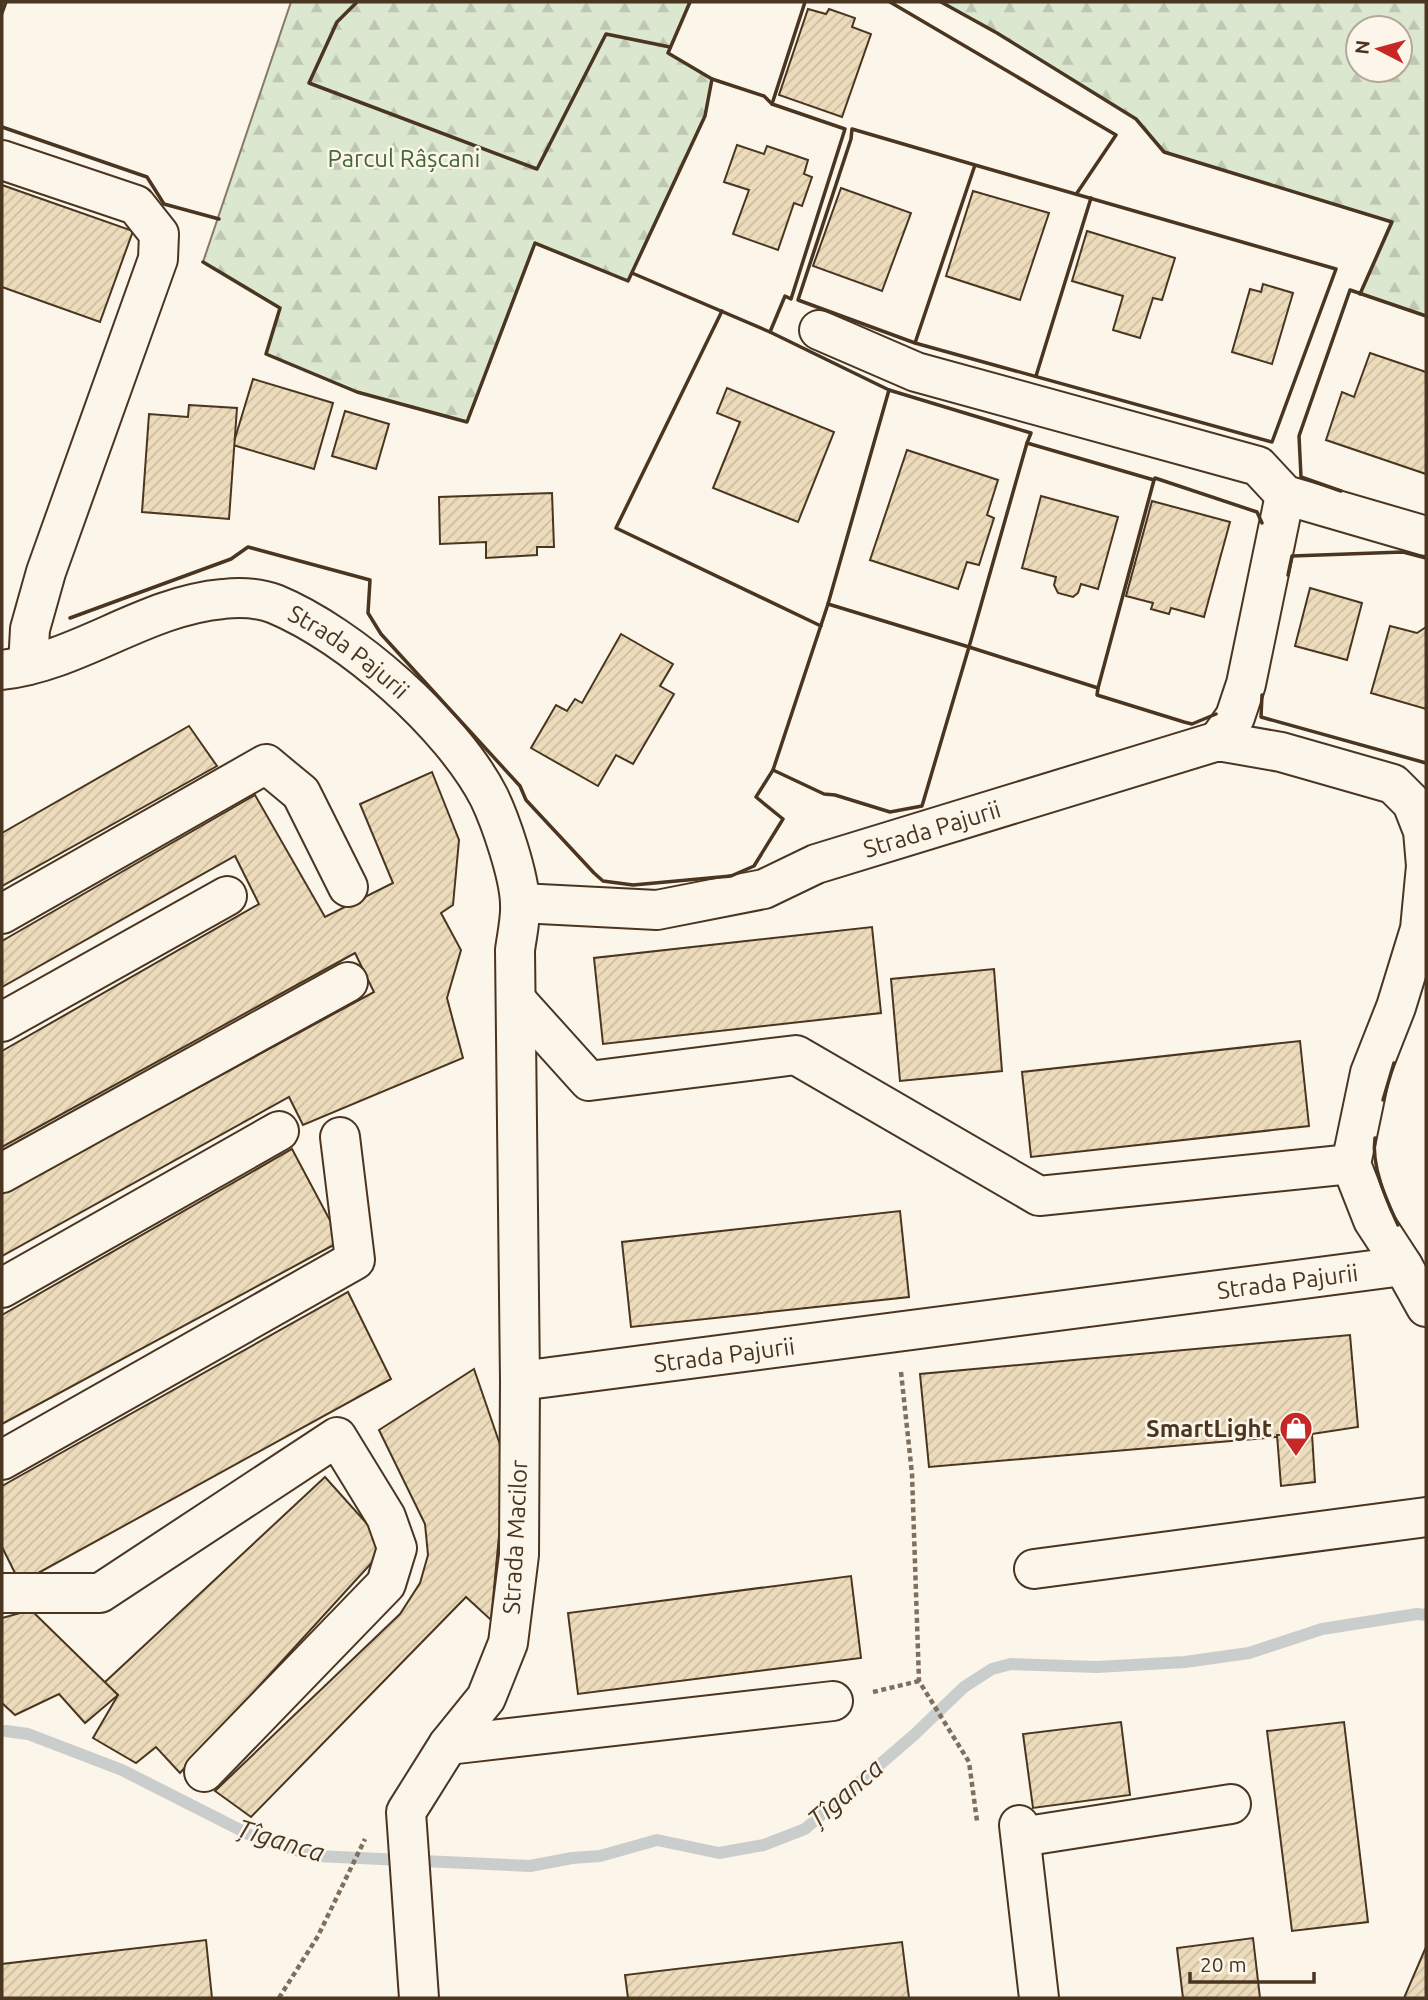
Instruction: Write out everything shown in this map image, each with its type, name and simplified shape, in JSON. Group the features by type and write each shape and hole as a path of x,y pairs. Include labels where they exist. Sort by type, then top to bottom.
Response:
{"street":[{"path":"2,160 136,205 159,234 158,259 46,572 30,629 29,664"},
{"path":"819,330 916,372 1258,466 1285,495 1426,536"},
{"path":"1219,741 1235,717 1246,684 1285,495"},
{"name":"Strada Pajurii","path":"29,664 175,607 221,599 248,598 274,604 323,629 361,654 456,746 488,796 508,847 520,903 515,950 520,1381 1403,1266"},
{"name":"Strada Pajurii","path":"520,903 657,909 764,889 816,864 1219,741 1281,752 1393,784 1412,803 1423,831 1426,866 1420,929 1396,1007 1370,1073 1351,1164 1373,1220 1426,1307"},
{"path":"2,914 266,764 301,793 348,887"},
{"path":"2,1022 228,896"},
{"path":"2,1173 348,982"},
{"path":"516,1000 589,1081 796,1055 1039,1196 1351,1164"},
{"path":"2,1288 279,1131"},
{"path":"2,1460 355,1260 340,1137"},
{"name":"Strada Macilor","path":"419,1998 406,1812 448,1745 486,1698 508,1643 519,1555 520,1381"},
{"path":"2,1593 100,1593 337,1437 386,1517 397,1548 386,1584 204,1772"},
{"path":"1034,1569 1426,1517"},
{"path":"448,1745 833,1701"},
{"path":"1039,1998 1020,1831 1231,1804"}],"path":[{"path":"897,1333 912,1475 919,1681 970,1762"},
{"path":"833,1701 919,1681"},
{"path":"279,1998 318,1936 353,1867"}],"green space":[{"name":"Parcul Râșcani","path":"291,2 690,2 668,53 712,79 705,116 628,281 535,244 467,422 357,392 266,354 280,308 203,262"},
{"path":"941,2 1426,2 1426,316 1360,294 1391,222 1164,152 1136,119 997,33"}],"building":[{"path":"808,9 826,14 829,9 855,18 852,27 871,34 842,117 779,95"},
{"path":"737,145 764,154 767,146 808,160 804,174 812,177 802,206 794,203 778,250 733,234 749,190 724,182"},
{"path":"2,185 133,231 100,322 2,287"},
{"path":"841,188 911,213 882,291 813,266"},
{"path":"973,191 1049,213 1020,300 946,276"},
{"path":"1087,231 1175,258 1162,300 1153,298 1140,338 1113,330 1123,296 1072,281"},
{"path":"1263,284 1293,293 1272,364 1232,352 1250,289 1261,292"},
{"path":"1370,353 1426,372 1426,474 1326,440 1342,392 1354,397"},
{"path":"253,379 333,403 314,469 233,445"},
{"path":"727,388 834,432 798,522 713,488 740,422 717,413"},
{"path":"189,405 237,408 229,519 142,512 149,414 188,417"},
{"path":"345,411 389,424 376,469 332,456"},
{"path":"907,450 998,480 987,515 994,518 979,565 967,562 958,589 870,560"},
{"path":"552,493 554,547 537,547 537,555 486,558 486,542 440,544 439,497"},
{"path":"1041,496 1118,517 1098,589 1081,584 1078,593 1073,597 1058,593 1054,585 1056,577 1022,568"},
{"path":"1152,501 1230,522 1204,617 1171,608 1169,614 1151,609 1153,603 1126,596"},
{"path":"1310,588 1362,603 1347,660 1295,646"},
{"path":"1390,626 1417,633 1426,627 1426,709 1371,693"},
{"path":"621,634 673,664 660,686 674,694 633,764 616,755 598,786 531,748 556,705 567,711 575,699 582,703"},
{"path":"189,726 217,766 2,886 2,833"},
{"path":"432,772 459,840 453,905 441,913 461,950 447,998 463,1058 303,1125 289,1097 2,1256 2,1194 374,992 355,953 2,1147 2,1051 259,904 235,856 2,987 2,941 255,795 325,917 393,883 360,804"},
{"path":"872,927 881,1013 603,1044 594,958"},
{"path":"994,969 1002,1071 900,1081 891,979"},
{"path":"1300,1041 1309,1126 1031,1157 1022,1072"},
{"path":"292,1149 341,1241 2,1424 2,1315"},
{"path":"900,1211 909,1297 631,1327 622,1242"},
{"path":"348,1292 391,1379 20,1583 2,1547 2,1486"},
{"path":"1350,1335 1358,1427 1312,1434 929,1467 920,1374"},
{"path":"474,1369 506,1462 491,1620 466,1597 251,1817 215,1791 400,1614 420,1583 428,1555 425,1524 379,1430"},
{"name":"SmartLight","path":"1312,1434 1315,1482 1281,1486 1277,1435"},
{"path":"325,1477 387,1546 180,1773 156,1747 136,1763 93,1738 118,1695 104,1683"},
{"path":"851,1576 861,1658 578,1694 568,1613"},
{"path":"31,1610 118,1695 85,1723 59,1694 15,1715 2,1703 2,1618"},
{"path":"1121,1722 1130,1795 1033,1808 1023,1734"},
{"path":"1344,1722 1368,1922 1292,1931 1267,1731"},
{"path":"1253,1938 1260,1998 1183,1998 1177,1948"},
{"path":"206,1940 212,1998 2,1998 2,1964"},
{"path":"902,1942 909,1998 628,1998 625,1975"},
{"path":"1426,1947 1426,1998 1404,1998"}],"waterway":[{"name":"Țîganca","path":"6,1731 28,1734 122,1770 254,1837 316,1856 530,1866 600,1856 657,1840 719,1853 764,1845 805,1829 914,1735 964,1687 992,1669 1011,1664 1097,1667 1185,1662 1249,1653 1322,1629 1417,1614 1426,1615"}],"wall":[{"path":"2,13 6,2"},
{"path":"357,2 337,22 309,83 537,169 606,34 670,47"},
{"path":"203,262 280,308 266,354 357,392 467,422 535,243 628,281 705,116 712,79 668,53 690,2"},
{"path":"770,332 785,296 791,299 845,129 772,104 805,2"},
{"path":"890,2 1116,135 1077,193"},
{"path":"941,2 997,33 1136,119 1164,152 1392,222 1360,294"},
{"path":"712,79 764,96 772,104"},
{"path":"2,127 147,177 164,204 219,219"},
{"path":"915,343 975,165 852,129 798,300 915,343 1272,442 1336,269 975,165"},
{"path":"1036,376 1091,198"},
{"path":"632,273 770,332 889,390 1031,433 1027,443 1154,480 1155,478 1257,512 1262,523"},
{"path":"1341,491 1301,477 1299,436 1350,290 1426,316"},
{"path":"722,311 616,528 821,626"},
{"path":"889,390 828,604 969,647 1027,443"},
{"path":"1098,688 1154,480"},
{"path":"70,618 231,559 248,547 370,580 368,613 381,634 520,786 526,800 594,873 603,881 633,885 731,876 754,866 783,819 756,797 773,770 824,794 890,812 922,806 969,647 1098,688 1097,695 1184,722 1192,724 1216,714"},
{"path":"1288,575 1292,556 1403,552 1426,558"},
{"path":"773,770 828,604"},
{"path":"1262,695 1261,717 1426,763"},
{"path":"1383,1100 1394,1063"},
{"path":"1375,1138 1377,1171 1398,1225"}],"place":[{"name":"SmartLight","path":"1296,1458"}]}
